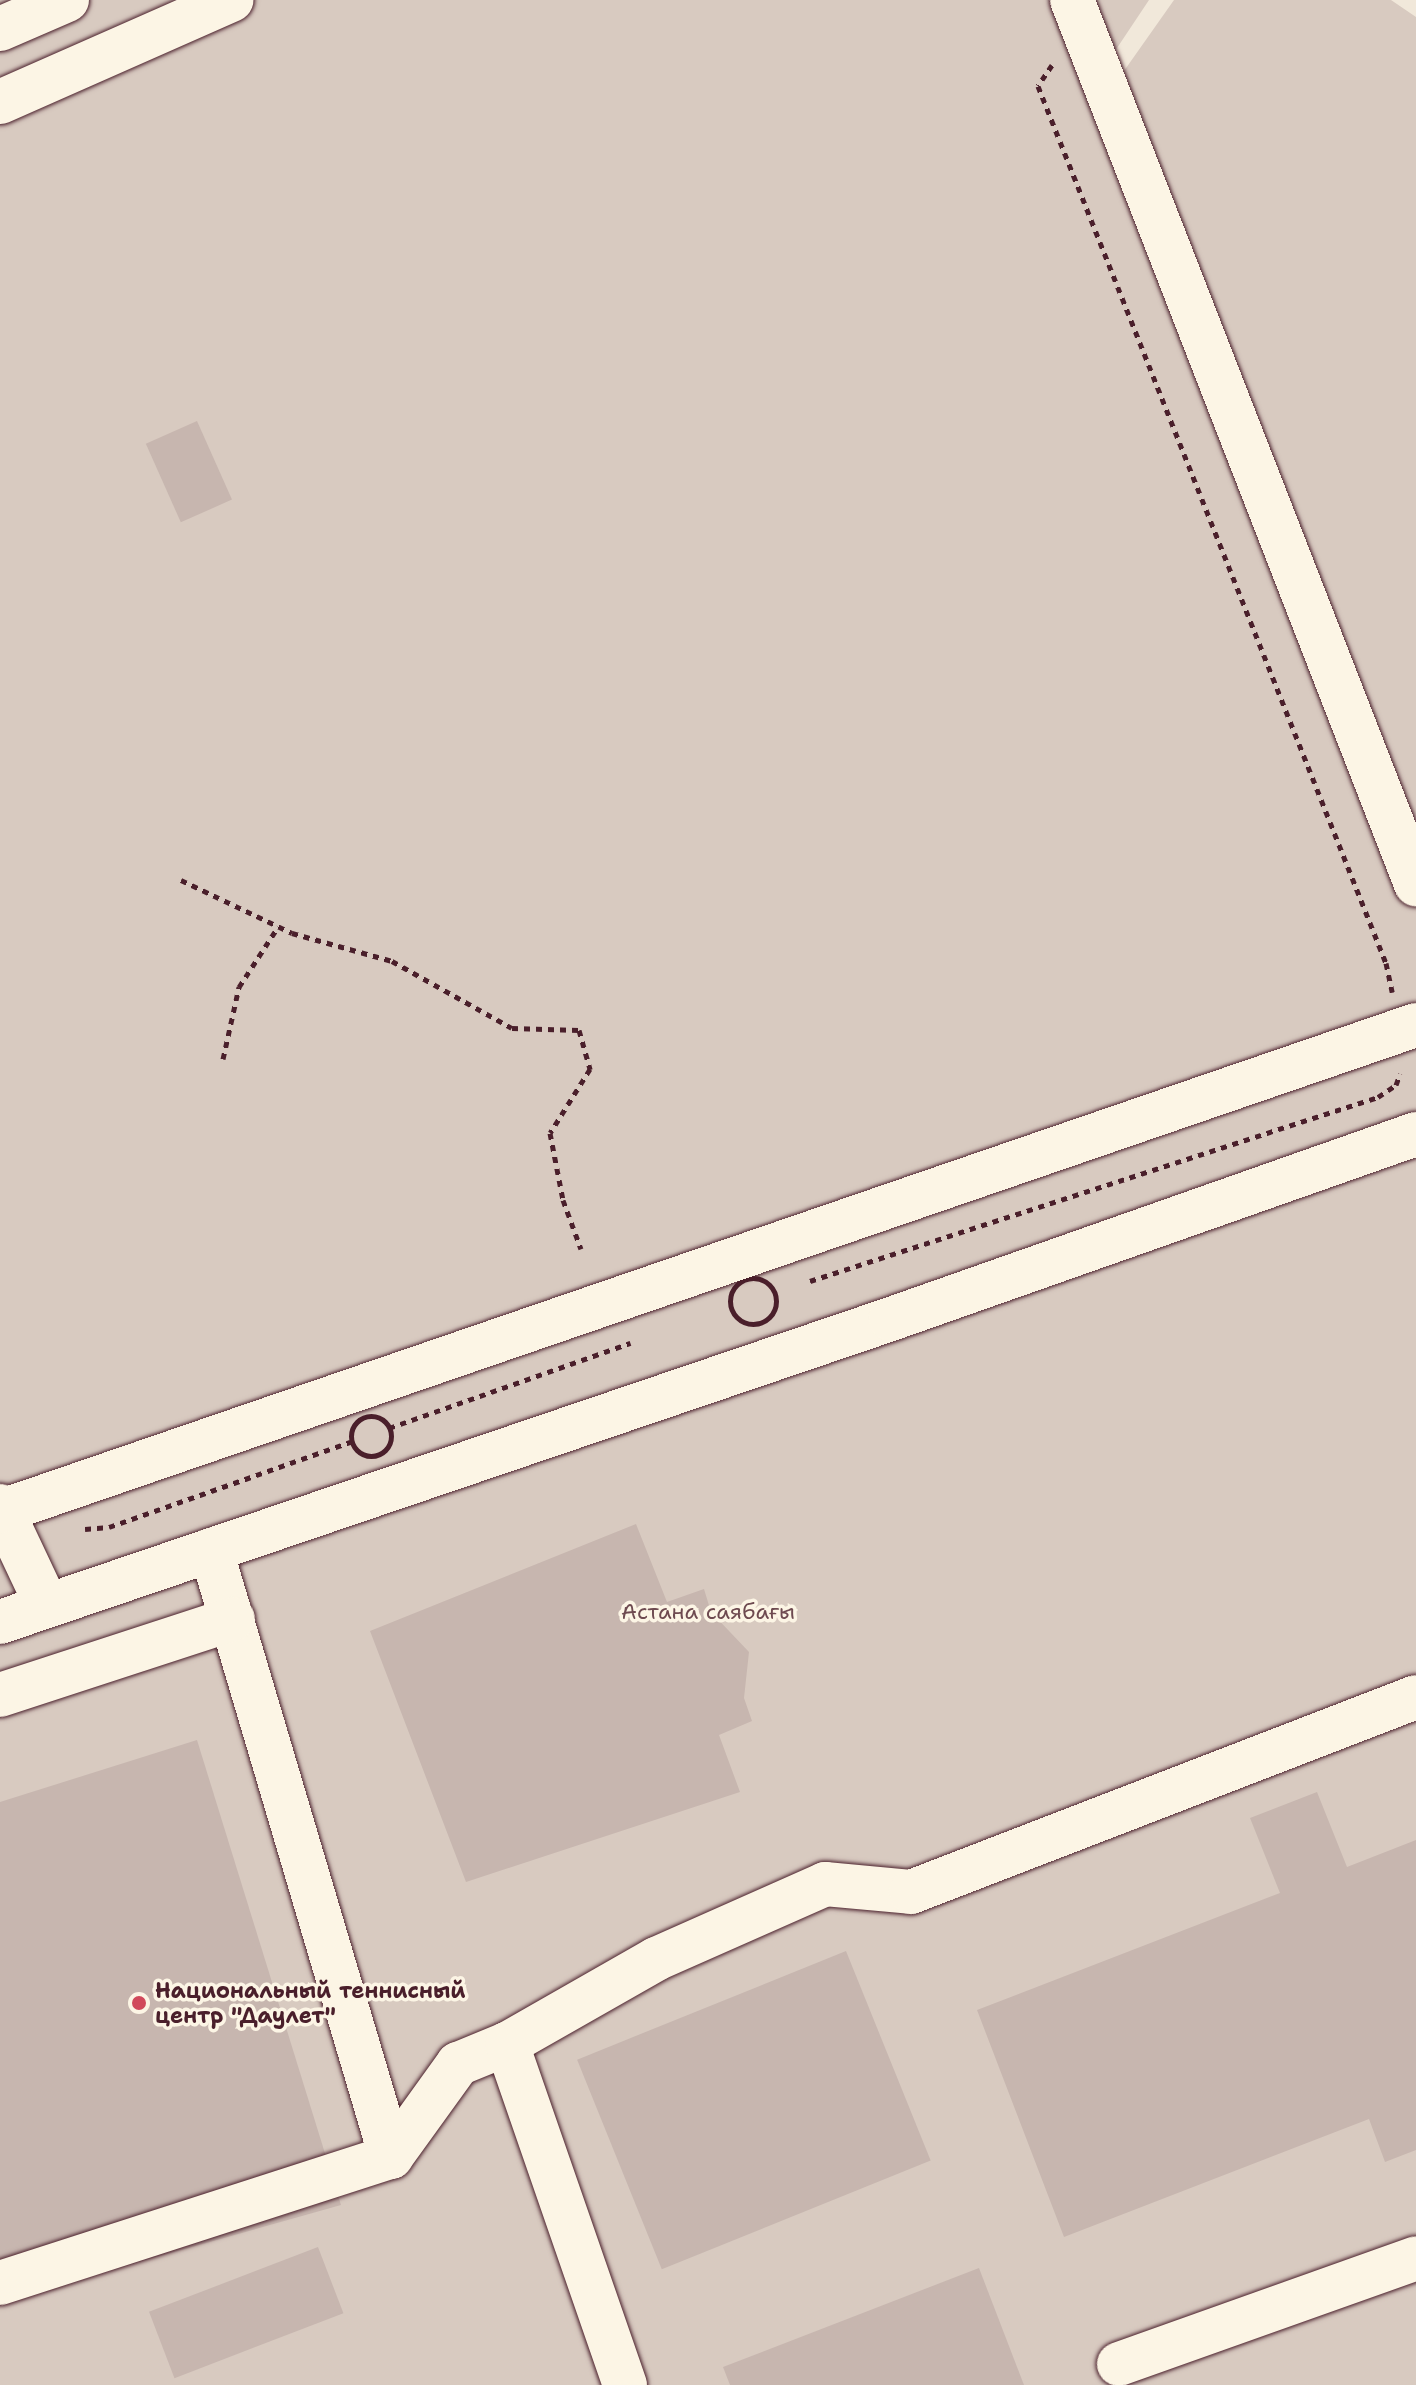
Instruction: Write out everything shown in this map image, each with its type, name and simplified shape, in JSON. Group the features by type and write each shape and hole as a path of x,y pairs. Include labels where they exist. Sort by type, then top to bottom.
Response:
{"street":[{"path":"0,29 67,0"},
{"path":"0,102 231,0"},
{"path":"1077,11 1416,884"},
{"path":"47,1606 1,1508 1409,1027"},
{"path":"0,1622 1416,1134"},
{"path":"211,1550 391,2157"},
{"path":"0,1695 233,1619"},
{"path":"0,2283 391,2157 458,2064 507,2044 656,1959 825,1884 911,1892 1416,1697"},
{"path":"507,2044 625,2385"},
{"path":"1119,2364 1416,2258"}],"path":[{"path":"804,1283 1378,1097 1396,1085 1407,1056 1409,1027 1386,963 1038,86 1077,11"},
{"path":"181,880 278,927 392,961 512,1028 579,1030 590,1069 550,1133 563,1200 581,1249"},
{"path":"223,1059 239,987 278,927"},
{"path":"750,1278 765,1281 775,1293 776,1308 761,1323 739,1320 731,1308 736,1286 750,1278"},
{"path":"775,1293 789,1288"},
{"path":"716,1313 731,1308"},
{"path":"389,1428 642,1339"}],"green space":[{"name":"Астана саябағы","path":"0,0 1149,0 1111,57 1119,78 1174,0 1391,0 1416,17 1416,2385 0,2385"}],"building":[{"path":"197,421 232,500 181,522 146,444"},
{"path":"636,1524 667,1602 704,1589 711,1612 749,1652 744,1698 752,1721 719,1735 740,1792 466,1882 370,1631"},
{"name":"Национальный теннисный центр \"Даулет\"","path":"197,1740 341,2205 0,2301 0,1802"},
{"path":"1317,1792 1347,1867 1416,1840 1416,2150 1385,2162 1369,2119 1064,2237 977,2010 1280,1893 1250,1818"},
{"path":"846,1951 931,2161 662,2269 577,2060"},
{"path":"318,2247 343,2313 174,2378 149,2312"},
{"path":"979,2268 1024,2385 730,2385 723,2367"}],"place":[{"name":"Национальный теннисный центр \"Даулет\"","path":"139,2003"}]}
